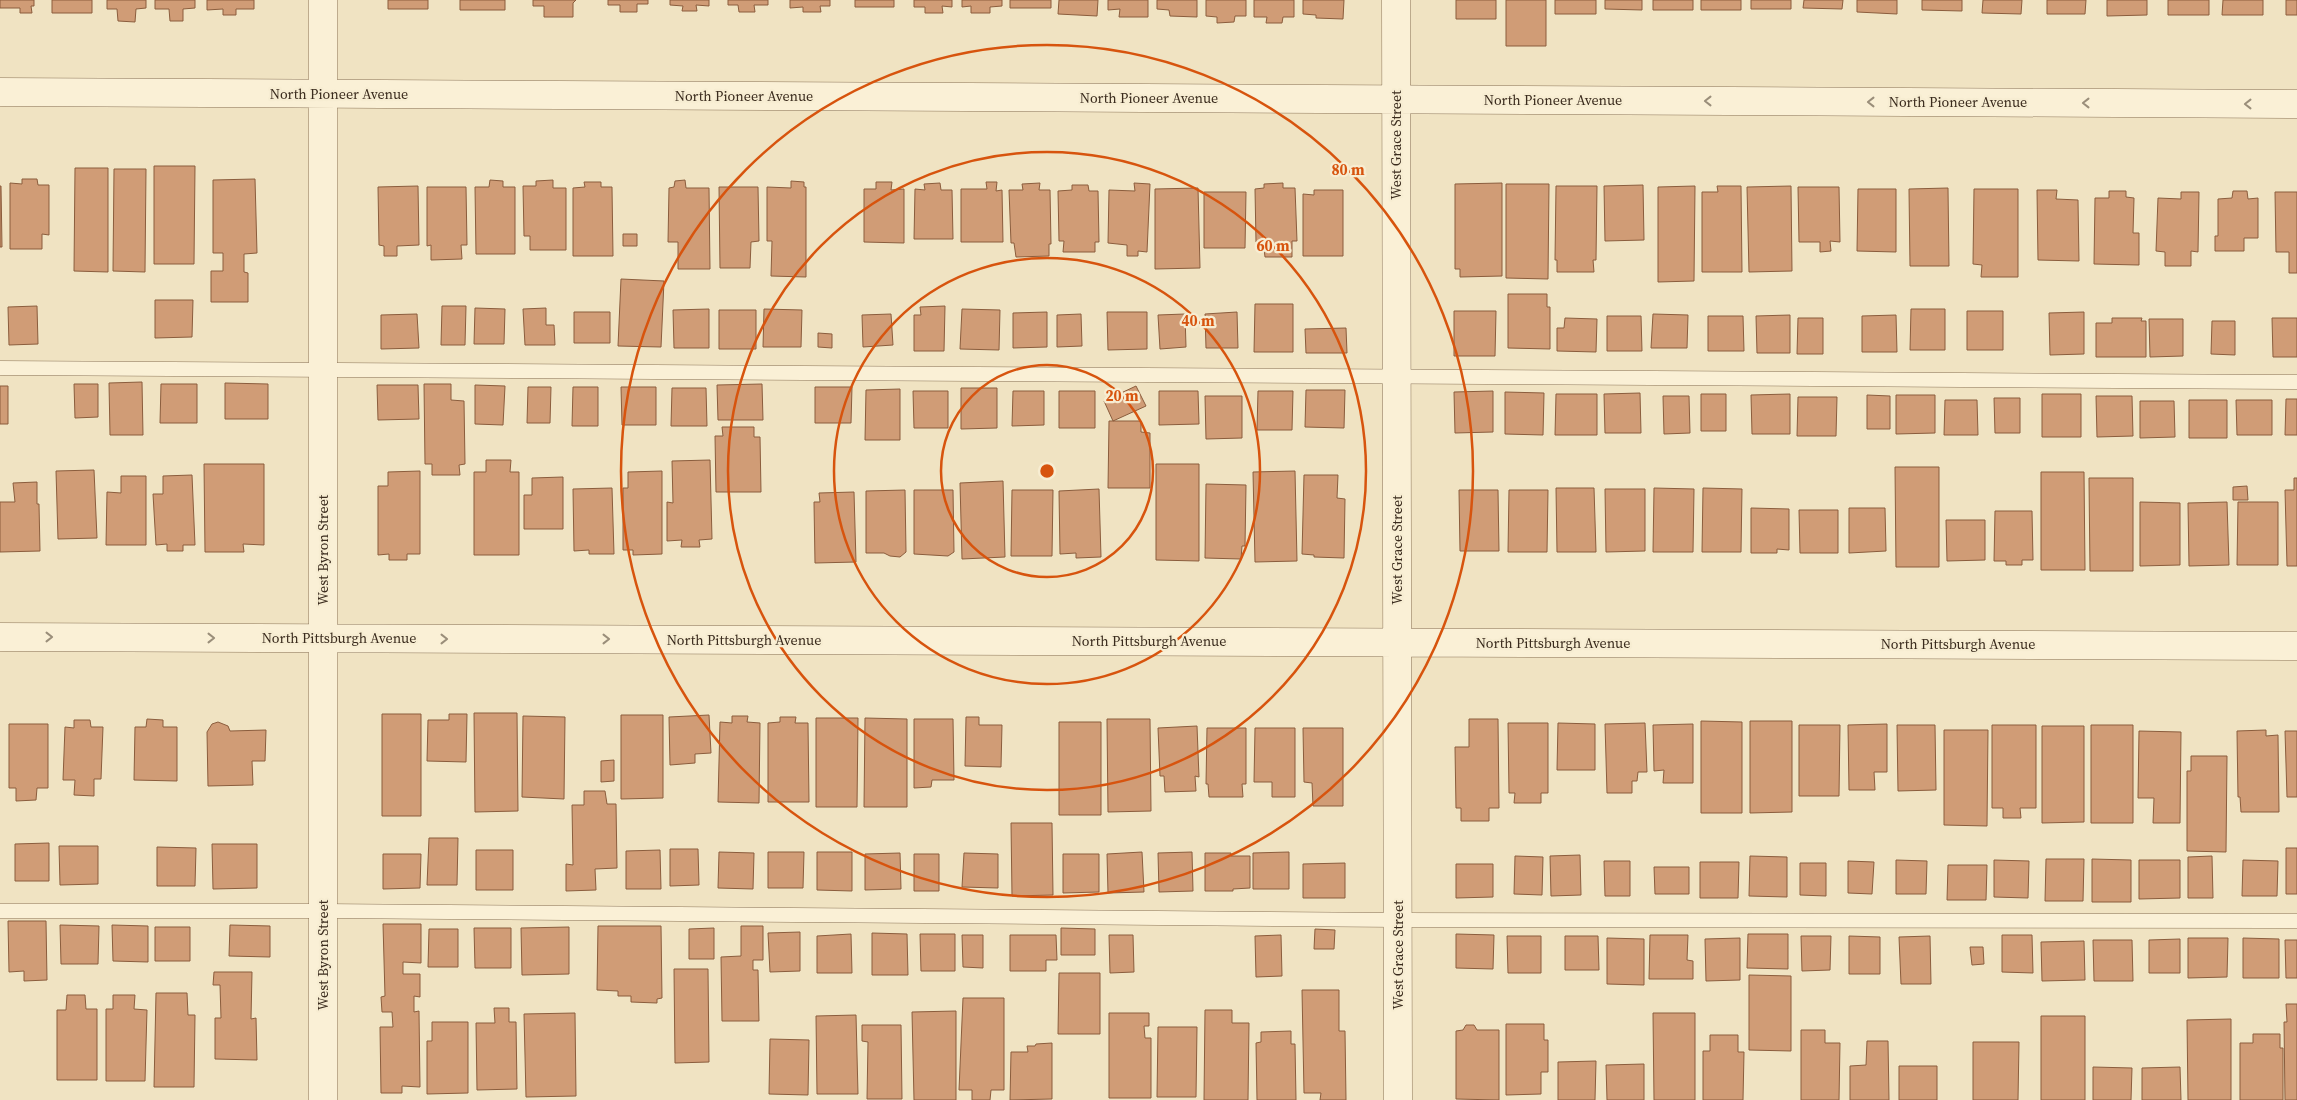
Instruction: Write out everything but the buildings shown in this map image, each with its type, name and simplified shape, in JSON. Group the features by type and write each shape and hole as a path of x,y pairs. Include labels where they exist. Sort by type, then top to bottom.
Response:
{"street":[{"name":"West Byron Street","path":"323,0 323,1100"},
{"name":"West Grace Street","path":"1396,0 1398,1100"},
{"name":"North Pioneer Avenue","path":"0,92 2297,104"},
{"name":"North Pittsburgh Avenue","path":"0,637 2297,646"}],"lane":[{"path":"0,368 2297,382"},
{"path":"0,911 1398,920 2297,922"}]}
